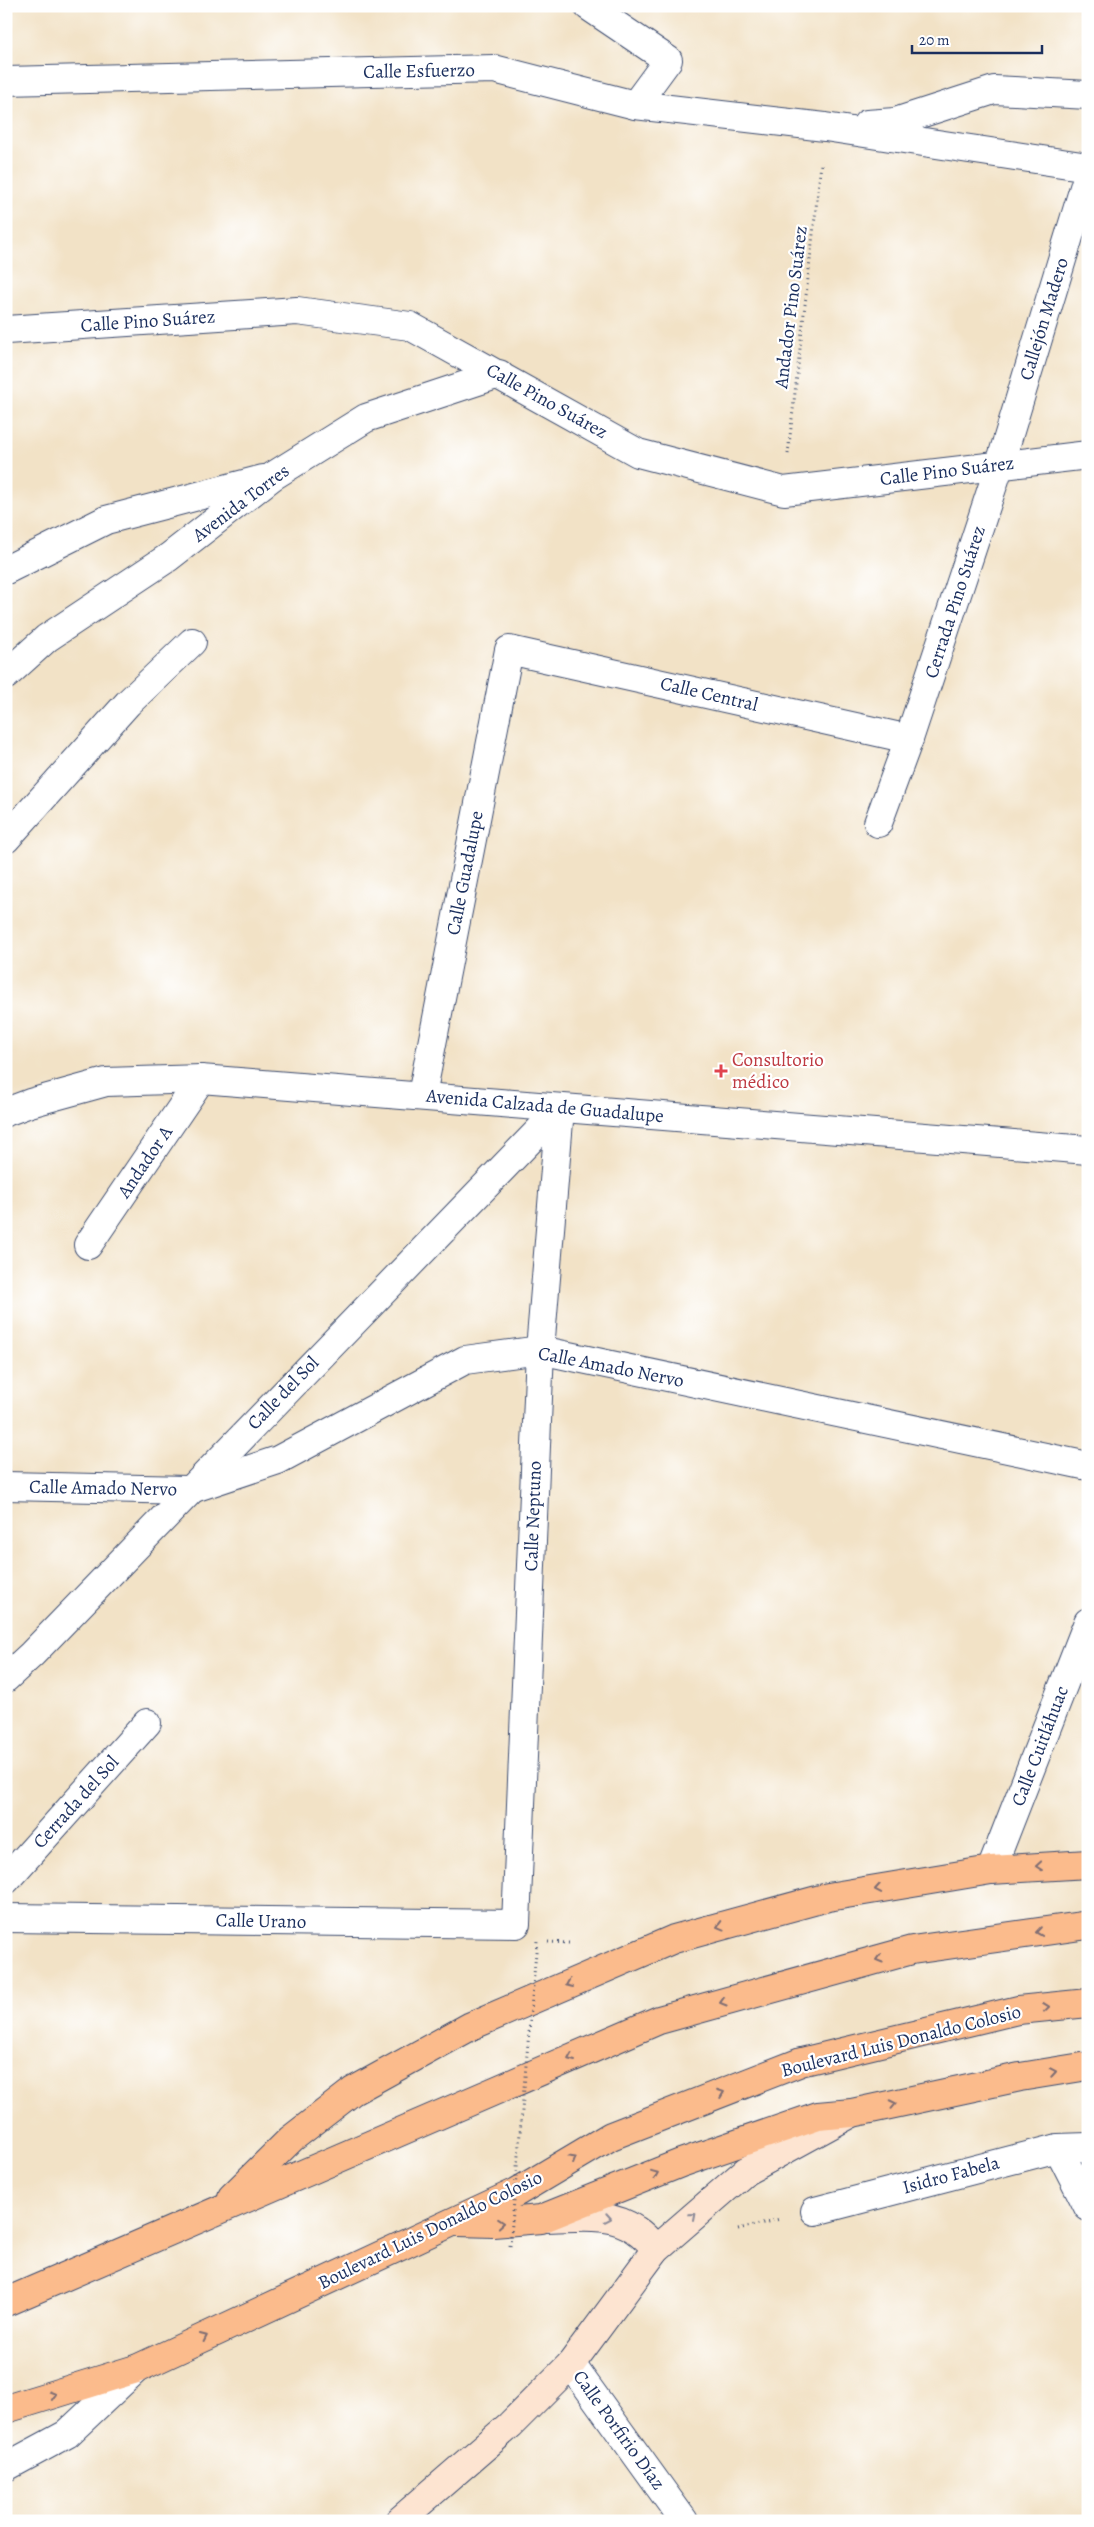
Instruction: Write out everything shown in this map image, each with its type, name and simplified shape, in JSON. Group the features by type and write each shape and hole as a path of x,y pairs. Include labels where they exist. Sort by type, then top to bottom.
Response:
{"highway":[{"path":"220,2209 291,2140 353,2091 471,2026 674,1939 828,1897 991,1870 1088,1864"},
{"path":"6,2302 659,2020 912,1950 1088,1925"},
{"name":"Boulevard Luis Donaldo Colosio","path":"6,2409 136,2369 517,2192 611,2136 801,2062 1018,2010 1088,2003"},
{"path":"452,2222 493,2223 541,2219 681,2163 818,2116 852,2113 1020,2077 1088,2066"}],"main road":[{"path":"399,2521 510,2425 572,2364 656,2249 746,2171 852,2113"},
{"path":"541,2219 599,2217 619,2220 637,2230 656,2249"}],"street":[{"path":"588,6 668,60 635,105"},
{"name":"Calle Esfuerzo","path":"6,81 494,69 635,105 826,127"},
{"path":"826,127 895,122 994,90 1088,95"},
{"path":"826,127 1088,168"},
{"name":"Callejón Madero","path":"1000,464 1088,174"},
{"name":"Calle Pino Suárez","path":"6,330 297,311 410,326 638,453 784,491 1088,455"},
{"name":"Avenida Torres","path":"6,675 46,638 169,557 273,476 366,418 499,374"},
{"name":"Cerrada Pino Suárez","path":"878,823 909,739 1000,464"},
{"path":"6,570 106,520 273,476"},
{"path":"6,839 128,703 192,642"},
{"name":"Calle Central","path":"509,650 909,739"},
{"name":"Calle Guadalupe","path":"422,1095 509,650"},
{"name":"Avenida Calzada de Guadalupe","path":"18,1107 106,1082 201,1079 422,1095 560,1109 1088,1150"},
{"name":"Andador A","path":"88,1246 201,1079"},
{"path":"6,1126 18,1107"},
{"name":"Calle Neptuno","path":"516,1924 540,1350 560,1109"},
{"name":"Calle del Sol","path":"6,1678 32,1654 188,1490 560,1109"},
{"name":"Calle Amado Nervo","path":"6,1486 188,1490 278,1460 465,1360 540,1350 1088,1466"},
{"name":"Calle Cuitláhuac","path":"991,1870 1088,1622"},
{"name":"Cerrada del Sol","path":"6,1880 147,1723"},
{"name":"Calle Urano","path":"6,1918 516,1924"},
{"name":"Isidro Fabela","path":"815,2211 1058,2148 1088,2146"},
{"path":"1058,2148 1088,2207"},
{"name":"Calle Porfirio Díaz","path":"572,2364 684,2521"},
{"path":"6,2467 67,2434 136,2369"}],"path":[{"name":"Andador Pino Suárez","path":"784,491 826,127"},
{"path":"510,2246 537,1941"}],"place":[{"name":"Consultorio médico","path":"721,1071"}]}
